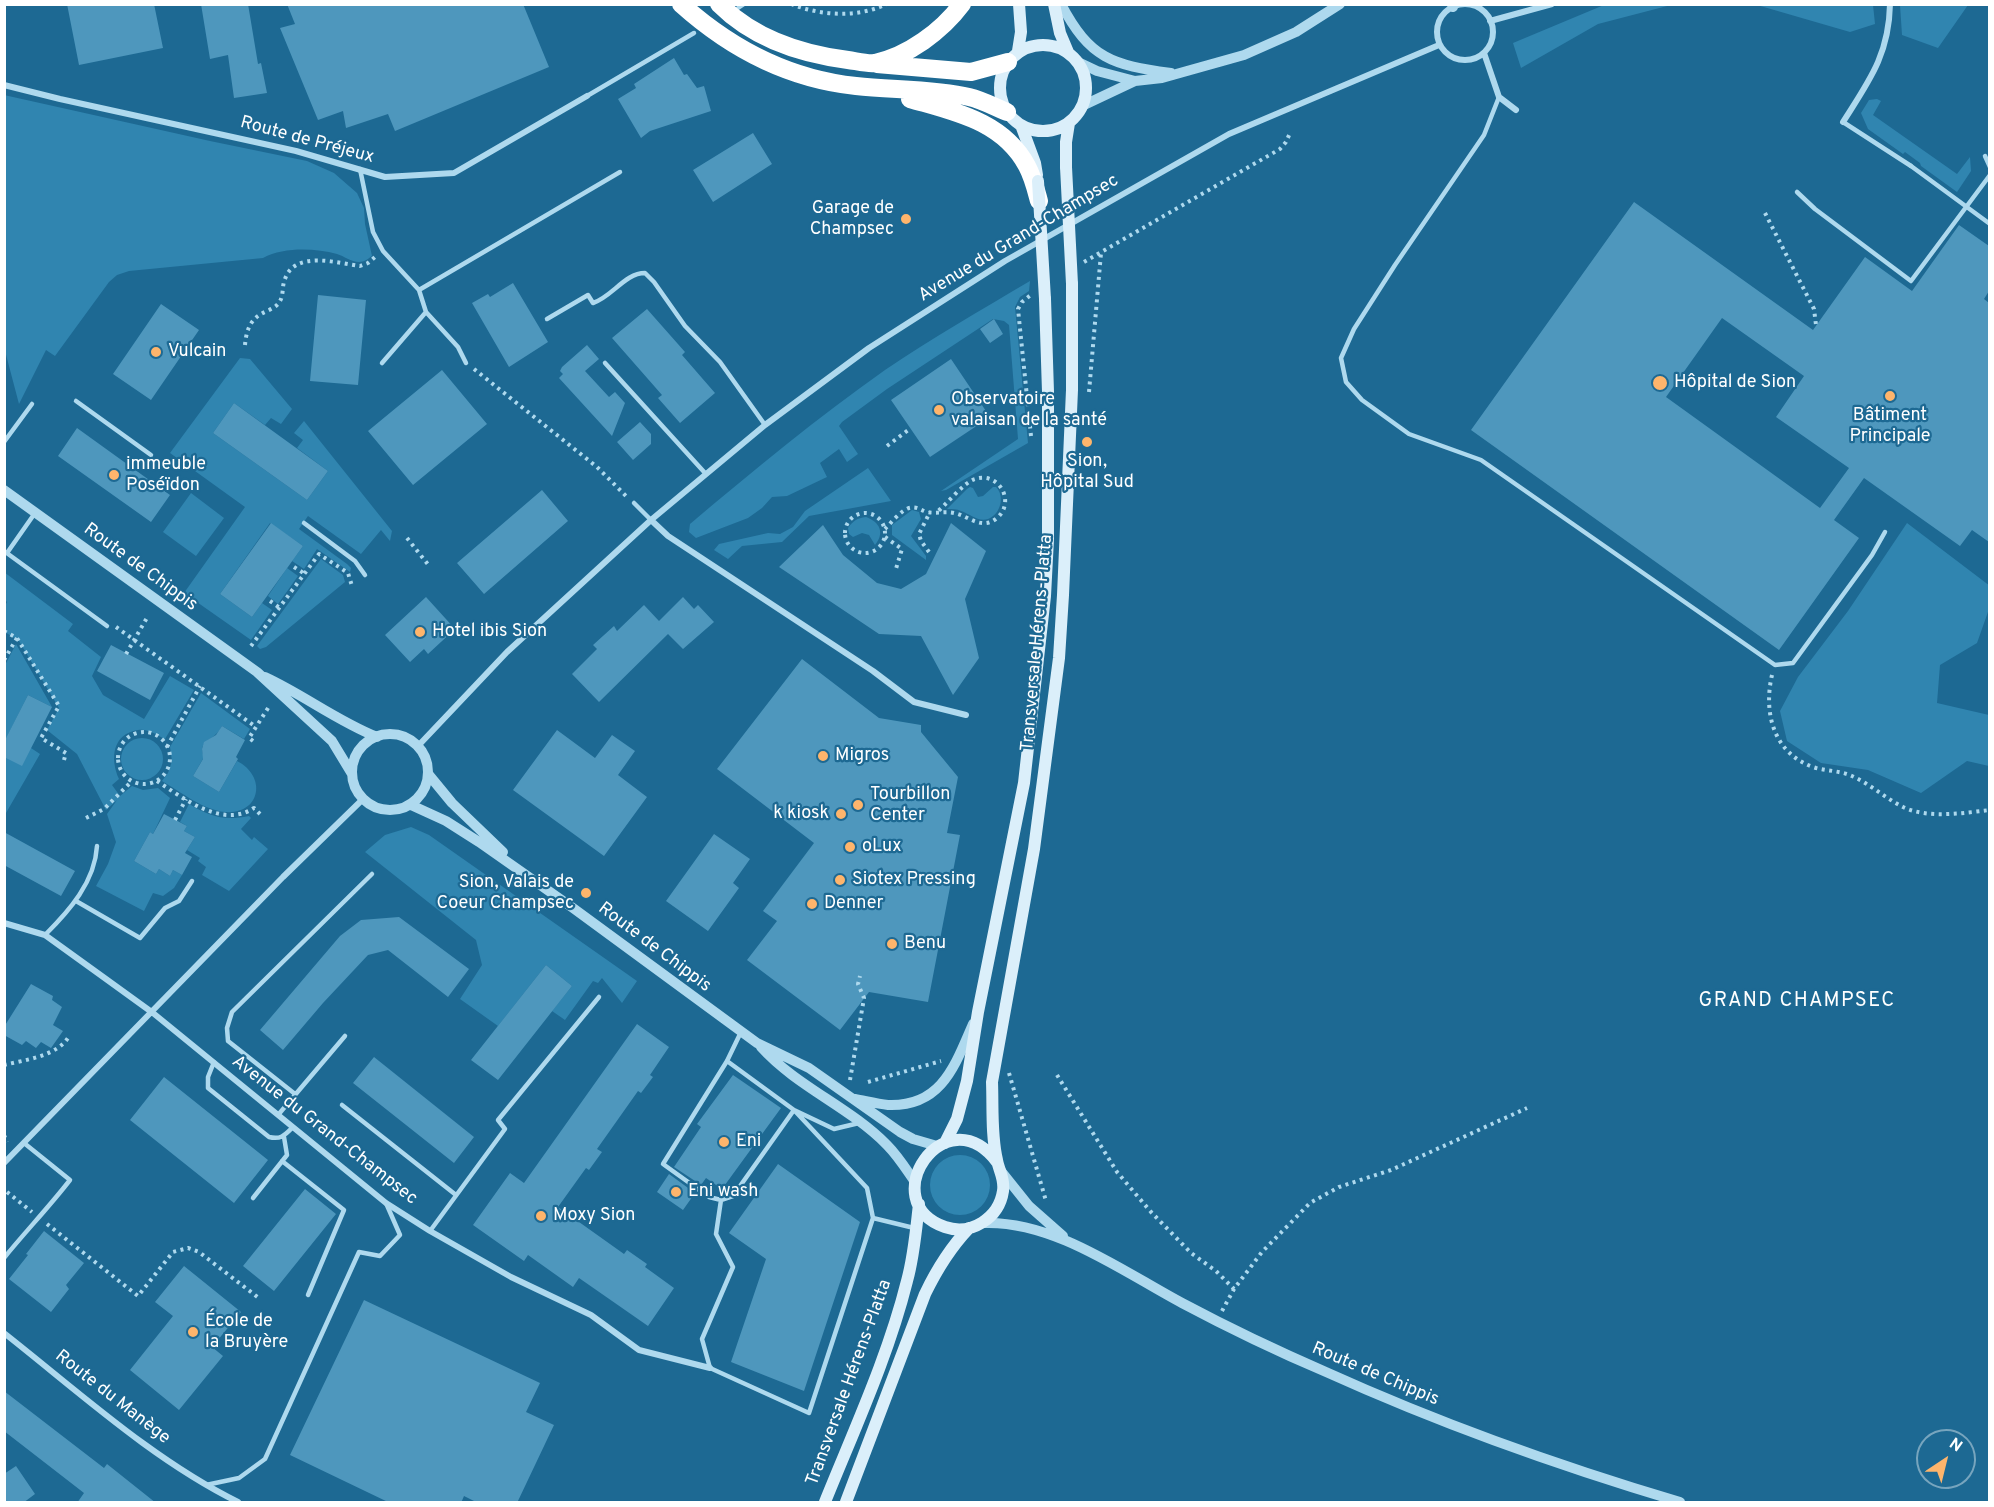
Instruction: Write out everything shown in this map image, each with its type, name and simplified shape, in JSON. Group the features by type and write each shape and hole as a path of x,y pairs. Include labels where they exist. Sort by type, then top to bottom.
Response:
{"highway":[{"path":"681,4 722,38 771,64 827,82 962,95 1007,112"},
{"path":"719,4 738,21 779,44 819,56 971,72 1013,57"},
{"path":"874,63 904,51 930,36 944,26 962,4"},
{"path":"874,88 958,112 985,124 1000,134 1016,150 1027,166 1036,182 1041,205"}],"main road":[{"path":"1019,4 1021,32 1013,57 1003,72 1000,90 1007,112 1021,125 1035,163 1036,182"},
{"path":"1054,4 1060,33 1068,52"},
{"path":"1013,57 1027,47 1045,44 1061,48 1078,62 1086,80 1086,99 1069,123 1055,130 1045,131 1021,125"},
{"name":"Transversale Hérens-Platta","path":"999,1166 993,1119 992,1082 1034,849 1059,658 1065,572 1072,390 1072,284 1066,166 1069,123"},
{"name":"Transversale Hérens-Platta","path":"941,1145 957,1119 968,1081 978,1012 1024,783 1045,596 1048,494 1041,205"},
{"path":"959,1141 974,1143 987,1150 999,1166 1004,1185 1001,1200 993,1214 983,1223 969,1228 955,1229 942,1226 927,1215 919,1204 915,1182 922,1161 927,1154 941,1145 959,1141"},
{"name":"Transversale Hérens-Platta","path":"825,1503 889,1339 907,1283 913,1256 919,1204"},
{"name":"Transversale Hérens-Platta","path":"846,1503 925,1294 938,1267 969,1228"}],"street":[{"path":"1060,4 1086,43 1104,57 1124,65 1177,74"},
{"path":"1082,106 1135,81 1162,78 1244,55 1296,32 1340,4"},
{"path":"1490,21 1552,4"},
{"path":"1843,122 1878,67 1886,39 1890,4"},
{"path":"1452,6 1479,8 1490,21 1493,38 1484,53 1460,60 1444,52 1439,45 1437,27 1440,19 1452,6"},
{"name":"Avenue du Grand-Champsec","path":"418,746 507,652 651,519 765,425 869,348 1005,261 1219,140 1439,45"},
{"path":"1484,53 1499,97 1516,110"},
{"path":"1078,62 1096,71 1135,81"},
{"name":"Route de Préjeux","path":"4,85 296,151 385,177 454,173 587,96"},
{"name":"Route de Chippis","path":"4,490 257,672 332,741 352,774"},
{"path":"651,519 668,536 873,671 914,702 966,715"},
{"name":"Route de Chippis","path":"257,672 296,691 341,721 377,737"},
{"path":"392,734 407,738 418,746 428,763 429,775 423,793 411,805 397,810 385,810 363,799 357,791 352,774 358,751 366,742 392,734"},
{"name":"Route de Chippis","path":"429,775 452,803 532,878"},
{"path":"4,1163 153,1013 282,877 363,799"},
{"name":"Route de Chippis","path":"411,805 446,821 532,878 757,1043 809,1068 900,1132 913,1139 941,1145"},
{"name":"Avenue du Grand-Champsec","path":"4,923 45,935 153,1013 386,1203 430,1232 511,1277 591,1315 639,1350 710,1368"},
{"path":"854,1099 896,1105 920,1100 932,1093 950,1074 978,1012"},
{"name":"Route de Chippis","path":"757,1043 771,1058 886,1143 915,1182"},
{"name":"Route de Chippis","path":"999,1166 1029,1206 1072,1243"},
{"name":"Route de Chippis","path":"983,1223 1014,1224 1072,1243 1217,1321 1324,1372 1407,1407 1554,1462 1680,1503"},
{"name":"Route du Manège","path":"4,1333 146,1445 203,1485 238,1503"}],"lane":[{"path":"738,8 744,4"},
{"path":"587,96 694,33"},
{"path":"1499,97 1484,135 1354,329 1341,358 1346,382 1362,400 1409,434 1481,460 1775,665 1793,663 1872,555 1885,532"},
{"path":"1843,122 1911,166 1989,224"},
{"path":"1985,156 1989,167"},
{"path":"360,169 373,232 383,251 418,290 426,312 458,347 466,363"},
{"path":"418,290 620,172"},
{"path":"1797,192 1815,209 1911,281 1989,175"},
{"path":"547,319 588,295 593,303 601,300 636,273 645,273 685,326 720,362 765,425"},
{"path":"382,363 426,312"},
{"path":"605,363 705,473"},
{"path":"76,401 151,455"},
{"path":"4,442 32,404"},
{"path":"634,503 651,519"},
{"path":"35,512 6,552 107,626"},
{"path":"304,523 355,561 365,575"},
{"path":"45,935 76,901 97,858 97,846"},
{"path":"295,1094 228,1041 227,1028 232,1012 372,874"},
{"path":"76,901 141,938 165,908 179,901 192,881"},
{"path":"430,1232 505,1129 498,1120 599,997"},
{"path":"741,1032 726,1061 663,1164 709,1197 721,1200 733,1196 794,1110"},
{"path":"278,1115 345,1036"},
{"path":"726,1061 794,1110 834,1129 860,1123"},
{"path":"214,1062 208,1077 208,1088 269,1137 284,1137 292,1127"},
{"path":"342,1105 456,1195"},
{"path":"721,1200 716,1234 733,1267 702,1339 710,1368 809,1413 873,1218 867,1188 794,1110"},
{"path":"254,1198 287,1155 284,1137"},
{"path":"4,1258 34,1220 43,1215 70,1180 24,1143"},
{"path":"282,1161 344,1210 308,1295"},
{"path":"203,1485 239,1478 265,1459 359,1252 380,1256 400,1235 386,1203"},
{"path":"873,1218 916,1228"}],"path":[{"path":"791,4 806,10 841,14 862,13 887,4"},
{"path":"1077,267 1280,149 1290,133"},
{"path":"1765,213 1814,309 1816,325"},
{"path":"245,345 246,333 252,321 279,302 283,295 285,276 293,267 308,260 360,266 368,263 383,251"},
{"path":"1088,404 1101,252"},
{"path":"1032,439 1018,309 1022,302 1042,294"},
{"path":"466,363 573,447 634,503"},
{"path":"887,446 910,428"},
{"path":"885,529 908,508 917,507 930,512 961,514 976,523 993,522 1003,512 1006,497 992,479 977,478 963,486 937,512"},
{"path":"929,552 919,534 930,512"},
{"path":"858,514 871,514 878,517 885,529 885,537 879,548 861,554 849,547 844,534 848,522 858,514"},
{"path":"885,537 902,549 895,572"},
{"path":"407,538 430,567"},
{"path":"251,646 319,555 348,573 352,586"},
{"path":"294,567 304,574"},
{"path":"270,601 280,608"},
{"path":"126,654 148,616"},
{"path":"107,626 112,624 256,727"},
{"path":"4,631 17,638 59,706 41,738 66,753 64,760"},
{"path":"4,660 17,638"},
{"path":"1775,665 1770,693 1771,725 1775,736 1796,758 1815,767 1846,773 1904,808 1922,813 1989,810"},
{"path":"167,747 200,686"},
{"path":"253,741 249,738 270,705"},
{"path":"142,733 150,734 158,737 167,747 170,759 168,768 157,781 149,784 132,781 125,776 118,761 118,753 127,739 142,733"},
{"path":"86,818 104,808 132,781"},
{"path":"157,781 186,800 213,813 229,816 245,813 254,808 262,816"},
{"path":"175,820 186,800"},
{"path":"850,1080 864,998 858,984 860,976"},
{"path":"4,1065 49,1053 64,1044 68,1038"},
{"path":"868,1082 942,1060"},
{"path":"1009,1073 1046,1201"},
{"path":"1057,1076 1116,1172 1191,1253 1216,1271 1234,1289"},
{"path":"1217,1321 1234,1289 1262,1252 1310,1203 1325,1193 1417,1159 1527,1108"},
{"path":"4,1135 7,1142"},
{"path":"7,1192 138,1296 173,1252 189,1248 199,1252 260,1299"}],"shaded area":[{"path":"1900,4 1968,5 1938,48 1902,35"},
{"path":"1604,5 1671,5 1598,24 1521,68 1513,43"},
{"path":"1757,5 1873,5 1875,24 1850,32"},
{"path":"4,95 307,161 334,173 357,193 364,208 372,256 359,262 328,252 290,250 263,258 129,271 117,275 109,282 55,356 46,350 19,404 4,347"},
{"path":"1869,100 1881,101 1873,115 1957,174 1970,157 1971,171 1957,192 1905,152 1903,154 1868,129 1861,113"},
{"path":"1030,281 1029,291 1020,297 1015,307 1028,443 941,491 1018,439 1009,325 1004,321 993,319 887,389 842,422 839,426 858,454 847,462 839,449 820,463 827,477 787,496 772,497 748,518 696,538 689,532 690,524 860,388 957,324"},
{"path":"240,358 250,359 292,409 281,424 271,418 265,425 234,403 213,433 307,500 328,471 297,448 303,440 294,433 304,421 392,531 390,541 381,530 361,554 308,516 299,529 351,568 350,572 317,549 304,569 292,561 303,546 270,523 220,594 252,617 262,603 272,610 251,640 184,593 245,507 170,453"},
{"path":"868,468 891,501 809,516 782,542 742,546 728,559 714,550 719,544 768,533 780,534 793,527 805,511"},
{"path":"970,487 978,497 983,496 993,487 999,491 1001,500 999,509 992,517 981,519 959,510 947,509"},
{"path":"191,493 224,518 196,556 163,532"},
{"path":"912,510 919,512 921,519 911,536 926,556 926,560 892,535 892,525"},
{"path":"866,517 880,528 880,536 875,545 869,535 862,533 853,537 849,534 848,528 852,523"},
{"path":"1907,523 1990,586 1989,609 1977,643 1940,665 1937,703 1989,715 1989,766 1967,761 1921,793 1868,770 1821,763 1787,741 1780,711 1798,677 1848,611"},
{"path":"321,559 343,575 345,582 266,647 260,649 257,646"},
{"path":"287,568 298,576 278,604 268,596"},
{"path":"4,572 73,624 68,631 101,657 92,676 103,695 144,719 170,676 194,690 165,739 148,731 138,730 129,732 118,742 115,749 116,771 119,779 112,785 120,796 132,786 143,790 158,788 170,798 153,834 150,832 134,861 156,874 159,869 170,876 173,870 182,875 174,888 163,896 153,893 144,911 96,886 108,864 116,842 107,814 117,800 106,810 77,754 47,730 59,708 19,641 5,632 7,602"},
{"path":"16,644 52,707 28,695 5,741 5,665"},
{"path":"201,693 250,729 244,739 222,726 203,746 204,757 193,776 219,792 237,761 247,768 256,785 256,794 246,808 237,811 217,811 192,800 162,781 172,761 170,747"},
{"path":"142,738 150,739 157,744 162,751 162,767 157,774 150,779 142,780 134,779 127,774 122,767 121,759 122,751 127,744 134,739"},
{"path":"31,748 40,754 6,813 4,757"},
{"path":"189,804 218,817 249,816 251,818 241,829 252,840 254,837 268,849 229,891 202,875 206,867 198,861 200,858 187,850 195,837 184,831 187,826 180,822"},
{"path":"411,827 429,835 637,981 622,1003 602,978 598,983 593,981 565,1020 552,1011 572,986 546,965 498,1026 460,999 482,965 476,940 365,852 385,835"},
{"path":"960,1155 981,1164 990,1185 981,1206 960,1215 939,1206 930,1185 939,1164"}],"building":[{"path":"67,4 154,4 163,48 79,65"},
{"path":"201,4 248,4 258,64 261,63 267,93 234,98 228,55 210,59"},
{"path":"287,4 523,4 549,67 395,131 388,114 346,128 343,111 318,120 280,28 295,24"},
{"path":"674,58 684,75 687,74 697,88 704,86 711,111 650,131 641,138 618,99 636,88 634,84"},
{"path":"753,133 772,164 713,202 693,170"},
{"path":"1634,202 1813,330 1865,257 1912,291 1959,225 1989,246 1989,291 1984,299 1989,303 1989,542 1972,530 1960,546 1864,478 1834,520 1859,538 1779,650 1471,430","holes":["1722,318 1804,376 1776,417 1849,468 1820,508 1666,397"]},
{"path":"513,283 548,342 509,367 472,303 488,294 490,297"},
{"path":"318,295 366,300 358,385 310,381"},
{"name":"Vulcain","path":"161,304 199,330 151,400 113,374"},
{"path":"647,309 685,352 682,355 715,393 680,423 658,398 662,395 612,338"},
{"path":"994,319 1003,334 990,343 980,329"},
{"path":"587,345 599,359 585,371 609,397 615,392 625,403 612,436 559,378 563,374 560,371 562,367"},
{"path":"951,359 990,417 930,457 891,400"},
{"path":"442,370 487,424 413,485 368,431"},
{"path":"234,403 328,471 307,500 213,433"},
{"path":"640,422 651,434 651,444 633,460 617,442"},
{"name":"immeuble Poséïdon","path":"77,428 170,495 151,522 58,456"},
{"path":"542,490 568,521 484,594 457,563"},
{"path":"271,523 303,546 252,617 220,594"},
{"path":"951,523 986,551 965,599 979,658 953,695 921,636 879,634 779,567 823,525 843,555 877,583 901,589 926,574"},
{"name":"Hotel ibis Sion","path":"426,597 455,629 428,654 424,649 410,662 385,635"},
{"path":"683,597 694,609 698,605 714,622 683,649 668,634 599,702 572,674 597,649 593,645 614,626 617,631 644,605 659,621"},
{"path":"111,645 164,673 150,700 97,671"},
{"name":"Tourbillon Center","path":"802,659 879,718 921,725 921,732 958,777 947,833 960,835 928,1002 869,992 840,1030 747,960 777,921 763,911 814,843 717,769"},
{"path":"28,695 52,707 22,766 4,757 4,742"},
{"path":"222,726 245,740 236,757 238,759 219,792 193,776 203,759 204,742 216,735"},
{"path":"557,730 595,758 612,735 635,751 618,775 647,797 604,856 513,790"},
{"path":"164,814 187,826 184,831 195,837 185,853 192,857 182,875 173,870 170,876 159,869 156,874 134,861 150,832 153,834"},
{"path":"4,832 75,871 61,896 4,865"},
{"path":"714,834 750,859 733,883 739,888 708,931 666,901"},
{"path":"399,917 469,969 448,997 388,950 368,955 283,1050 260,1030 340,936 361,920"},
{"path":"546,965 572,986 498,1080 471,1060"},
{"path":"31,984 53,996 52,1000 62,1007 53,1025 63,1031 51,1048 41,1042 36,1048 26,1041 22,1045 4,1035 4,1027"},
{"path":"637,1024 669,1047 650,1075 653,1077 641,1093 638,1091 597,1149 602,1152 589,1170 586,1168 558,1207 624,1254 627,1250 647,1264 645,1267 674,1288 648,1326 579,1278 573,1287 528,1255 524,1261 473,1225 510,1173 524,1183"},
{"path":"374,1057 474,1137 454,1163 353,1083"},
{"name":"Eni","path":"733,1075 781,1108 722,1189 706,1178 701,1185 674,1167 701,1127 697,1124"},
{"path":"164,1077 268,1160 234,1203 130,1120"},
{"path":"778,1164 860,1222 804,1391 731,1362 766,1259 729,1233"},
{"name":"Eni wash","path":"669,1174 695,1193 683,1210 657,1192"},
{"path":"305,1189 336,1214 274,1291 243,1266"},
{"path":"44,1231 84,1263 66,1285 69,1289 51,1312 9,1279"},
{"name":"École de la Bruyère","path":"184,1266 241,1312 212,1347 223,1356 179,1410 130,1370 173,1316 155,1302"},
{"path":"364,1300 540,1383 526,1412 554,1425 517,1503 478,1503 464,1496 461,1503 390,1503 290,1455"},
{"path":"4,1391 104,1468 107,1464 156,1503 77,1503 84,1493 4,1431"},
{"path":"16,1466 35,1494 23,1503 4,1503 4,1474"}],"place":[{"name":"Garage de Champsec","path":"906,219"},
{"name":"Vulcain","path":"156,352"},
{"name":"Hôpital de Sion","path":"1660,383"},
{"name":"Bâtiment Principale","path":"1890,396"},
{"name":"Observatoire valaisan de la santé","path":"939,410"},
{"name":"Sion, Hôpital Sud","path":"1087,442"},
{"name":"immeuble Poséïdon","path":"114,475"},
{"name":"Hotel ibis Sion","path":"420,632"},
{"name":"Migros","path":"823,756"},
{"name":"Tourbillon Center","path":"858,805"},
{"name":"k kiosk","path":"841,814"},
{"name":"oLux","path":"850,847"},
{"name":"Siotex Pressing","path":"840,880"},
{"name":"Sion, Valais de Coeur Champsec","path":"586,893"},
{"name":"Denner","path":"812,904"},
{"name":"Benu","path":"892,944"},
{"name":"Eni","path":"724,1142"},
{"name":"Eni wash","path":"676,1192"},
{"name":"Moxy Sion","path":"541,1216"},
{"name":"École de la Bruyère","path":"193,1332"}],"district":[{"name":"GRAND CHAMPSEC","path":"1797,1002"}]}
